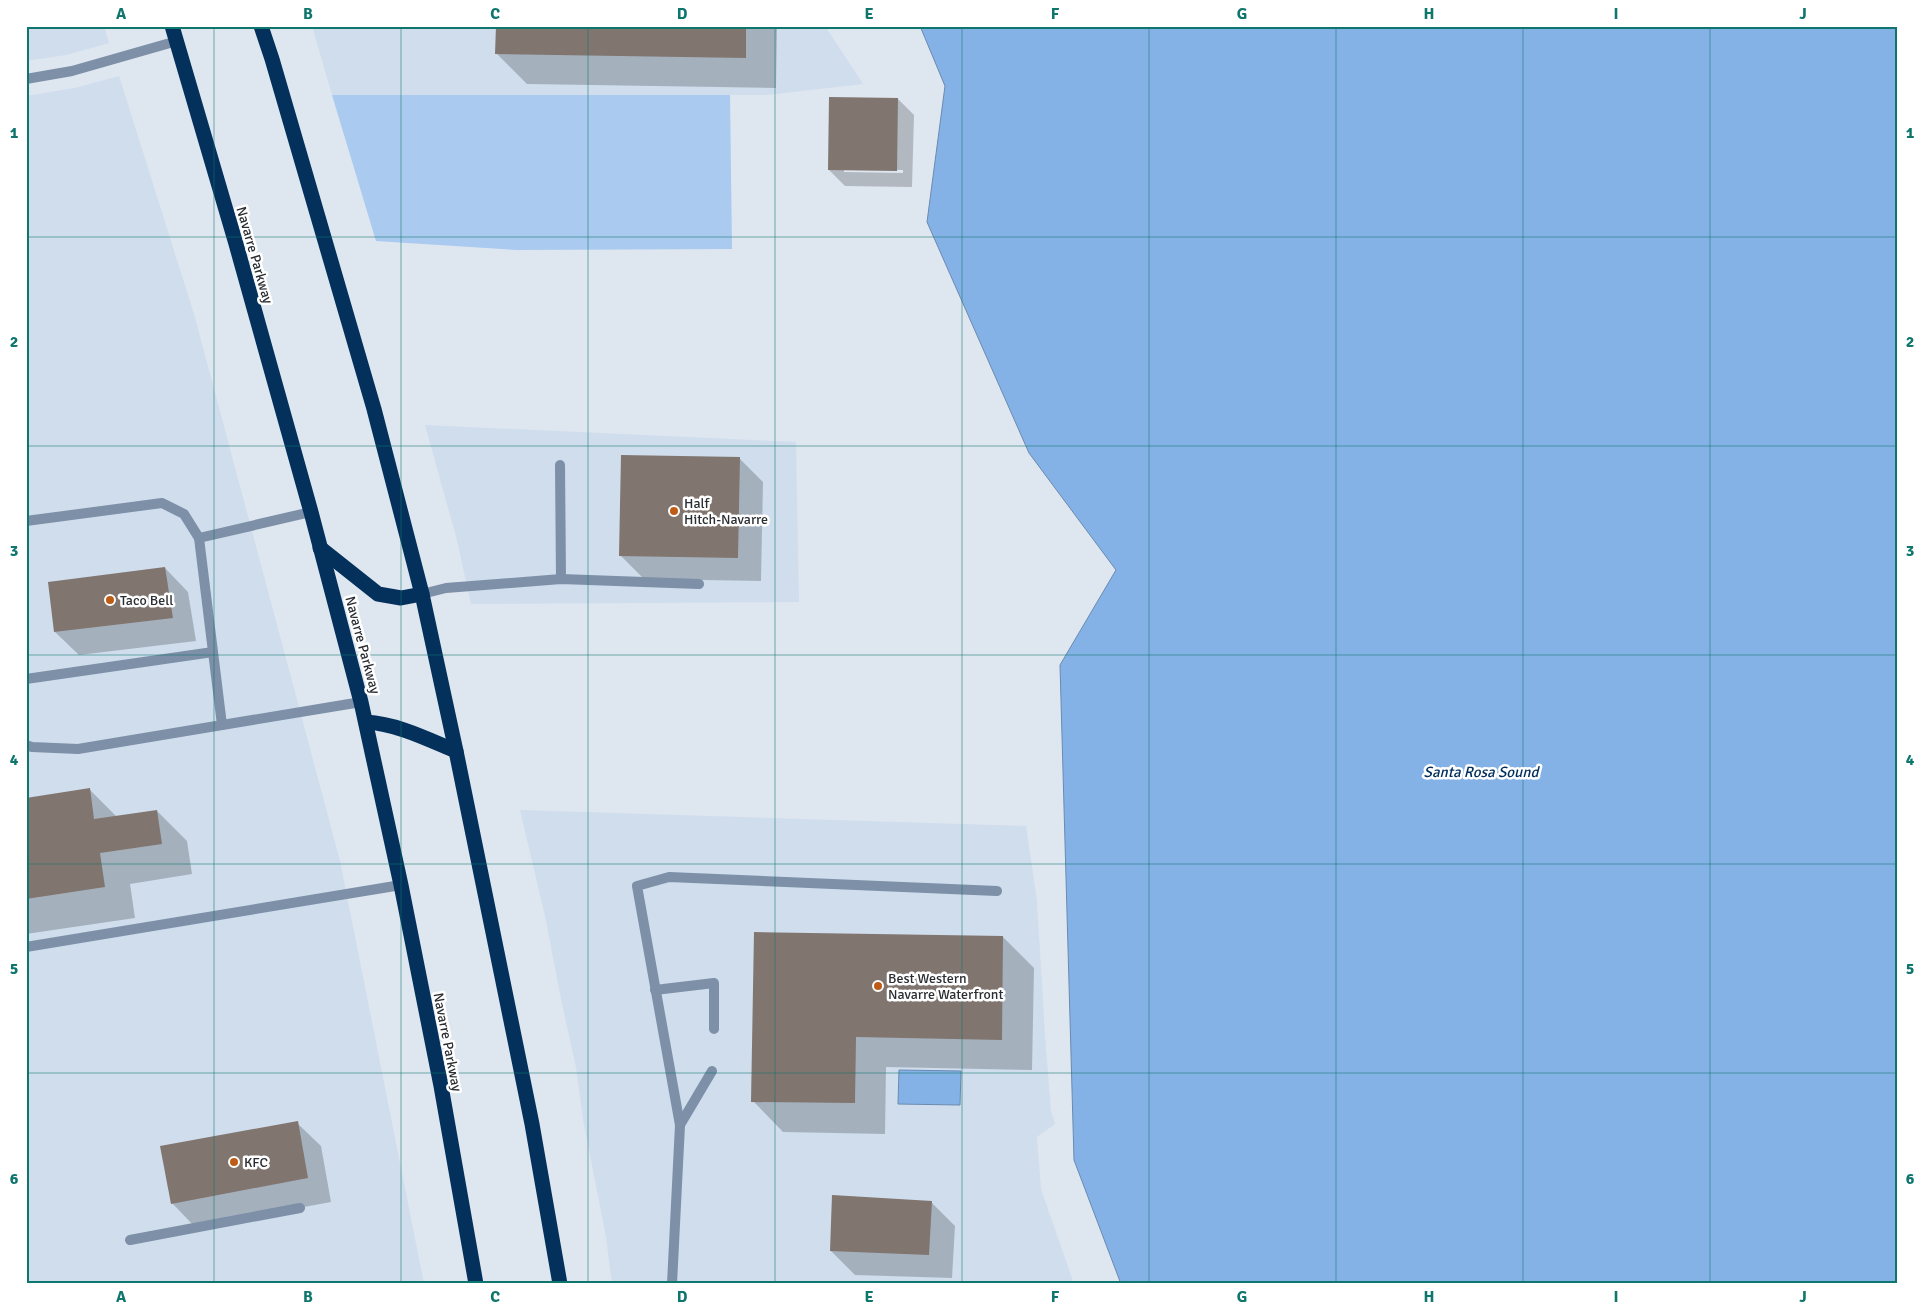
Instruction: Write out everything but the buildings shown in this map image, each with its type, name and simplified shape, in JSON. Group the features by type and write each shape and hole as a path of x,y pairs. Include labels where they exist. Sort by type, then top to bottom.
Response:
{"highway":[{"name":"Navarre Parkway","path":"172,26 349,650 401,885 441,1086 476,1284"},
{"path":"261,26 374,409 422,594 532,1124 560,1284"},
{"path":"320,548 378,594 401,598 422,594"},
{"path":"366,722 398,727 456,751"}],"street":[{"path":"26,78 72,72 177,41"},
{"path":"560,466 562,579"},
{"path":"26,521 162,503 184,514 199,538 222,725"},
{"path":"199,538 311,512"},
{"path":"422,594 446,588 562,579 699,584"},
{"path":"26,679 212,652"},
{"path":"26,745 32,747 78,749 361,702"},
{"path":"672,1284 680,1126 637,886 669,877 997,891"},
{"path":"26,947 401,885"},
{"path":"655,990 714,983 714,1029"},
{"path":"680,1126 712,1072"},
{"path":"130,1240 300,1208"}],"shaded area":[{"path":"26,26 104,26 109,43 66,55 26,61"},
{"path":"312,26 825,26 863,84 767,95 332,95"},
{"path":"119,76 194,314 340,861 424,1284 26,1284 26,96 75,88"},
{"path":"332,95 730,95 732,249 517,250 376,241"},
{"path":"425,425 796,442 799,602 471,604 457,540"},
{"path":"520,810 1026,826 1037,901 1051,1111 1055,1124 1037,1137 1041,1189 1074,1284 612,1284 606,1237 583,1119 576,1067 545,916"}],"water":[{"name":"Santa Rosa Sound","path":"920,26 1898,26 1898,1284 1121,1284 1074,1160 1060,665 1116,570 1029,453 927,222 945,86"},
{"path":"899,1070 961,1071 960,1105 898,1104"}],"place":[{"name":"Half Hitch-Navarre","path":"674,511"},
{"name":"Taco Bell","path":"110,600"},
{"name":"Best Western Navarre Waterfront","path":"878,986"},
{"name":"KFC","path":"234,1162"}]}
